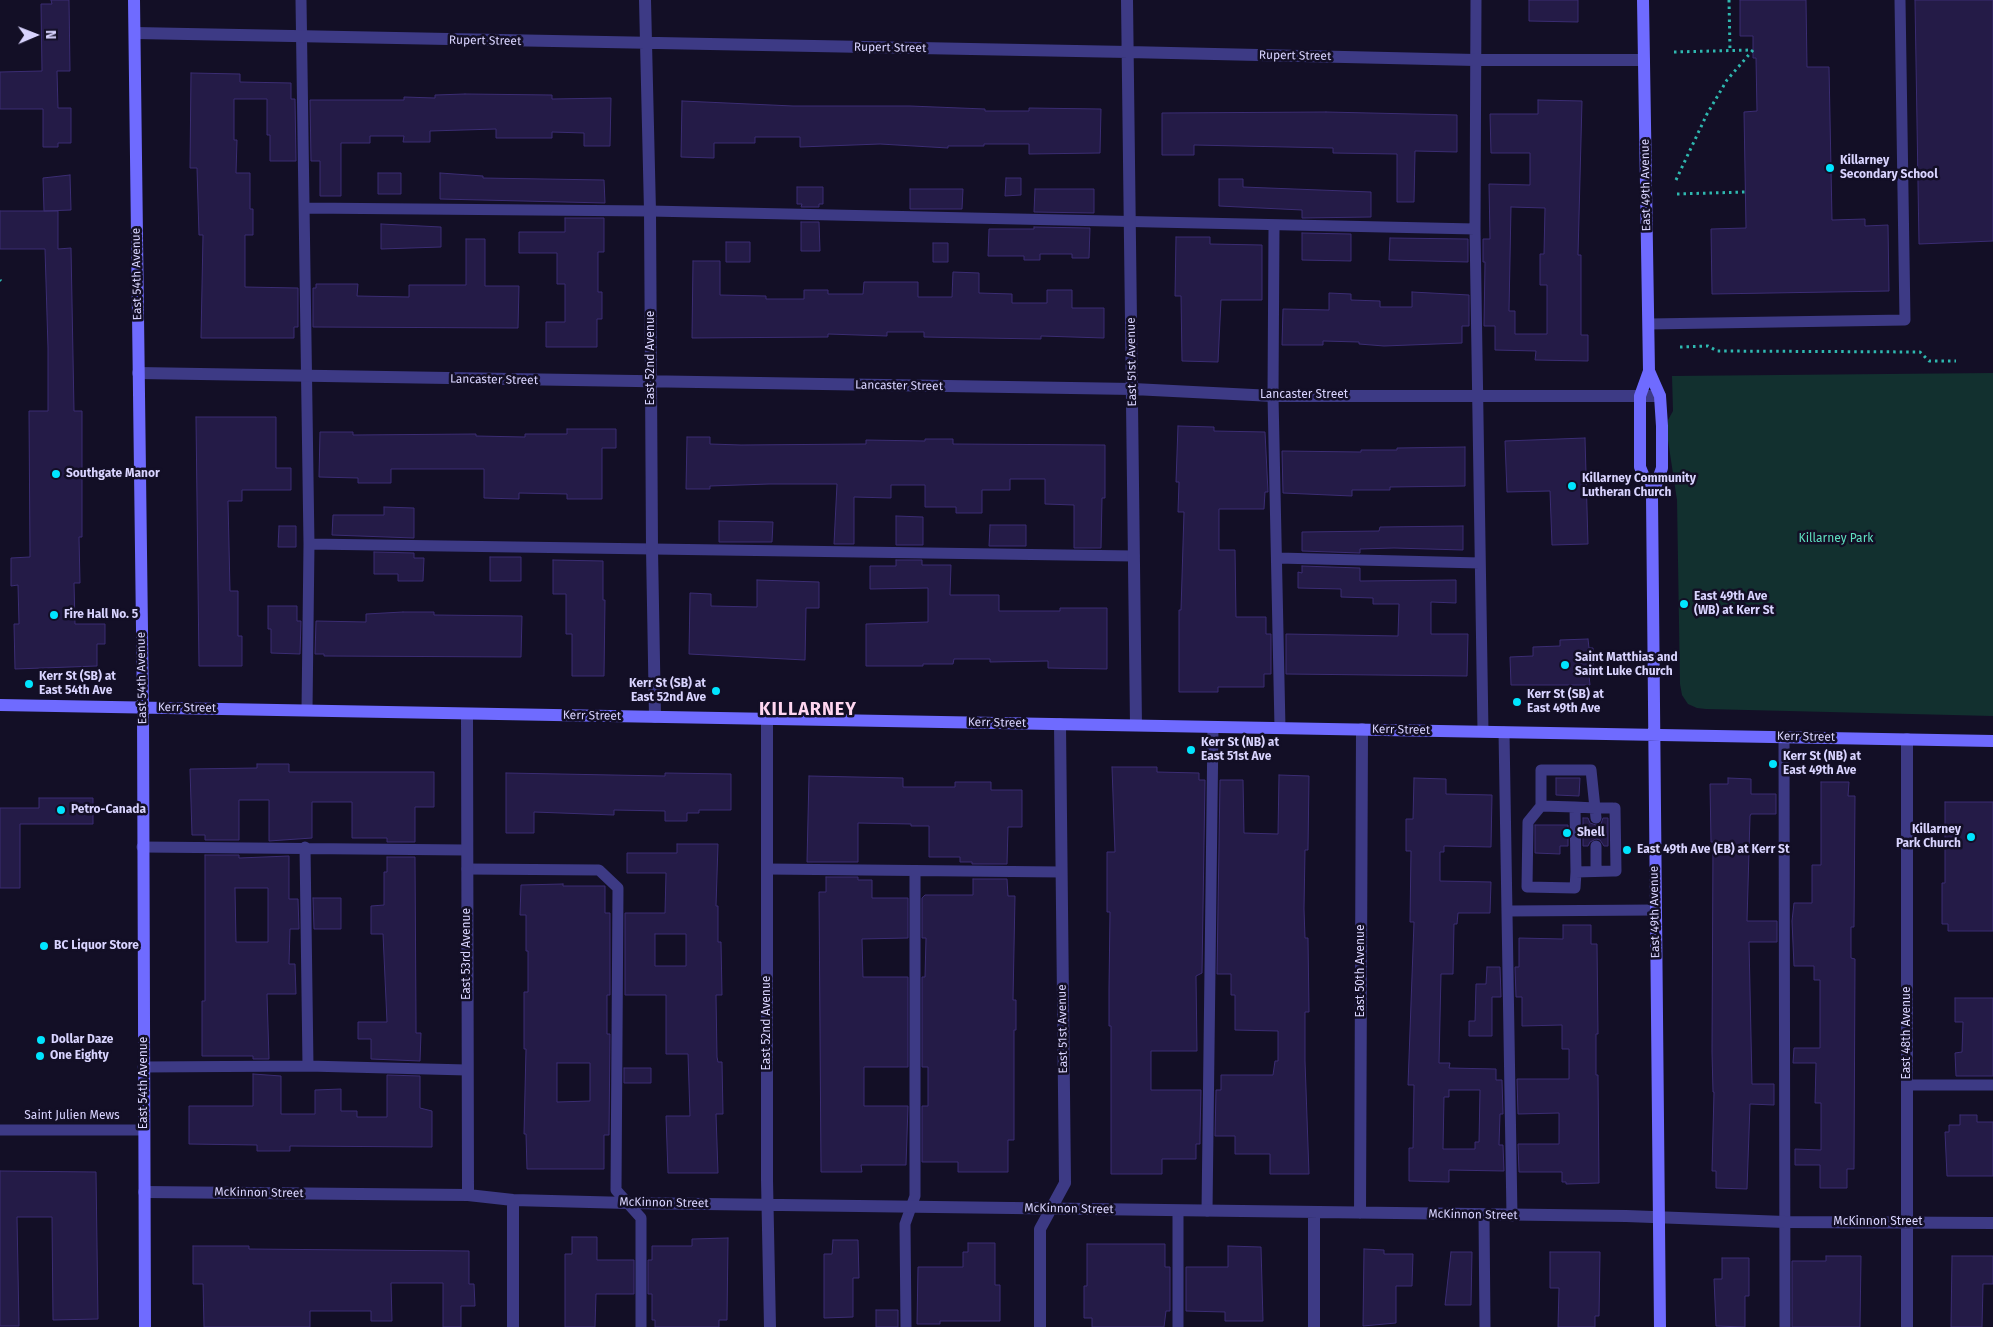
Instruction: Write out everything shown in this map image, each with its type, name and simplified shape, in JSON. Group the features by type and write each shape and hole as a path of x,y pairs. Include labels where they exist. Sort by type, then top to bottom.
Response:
{"street":[{"name":"East 54th Avenue","path":"134,0 143,708 145,1327"},
{"name":"East 52nd Avenue","path":"645,0 650,211 655,717"},
{"name":"East 51st Avenue","path":"1128,0 1136,725"},
{"name":"East 49th Avenue","path":"1643,0 1649,371 1640,396 1640,467 1652,496"},
{"name":"Rupert Street","path":"135,34 1475,60 1644,60"},
{"name":"East 49th Avenue","path":"1649,371 1660,396 1662,468 1652,496 1660,1327"},
{"name":"Lancaster Street","path":"138,373 652,383 1133,389 1273,396 1660,396"},
{"name":"Kerr Street","path":"0,705 1993,741"},
{"name":"East 53rd Avenue","path":"466,714 468,1195"},
{"name":"East 52nd Avenue","path":"767,718 770,1327"},
{"name":"East 51st Avenue","path":"1040,1327 1040,1229 1065,1183 1060,872 1060,724"},
{"name":"East 50th Avenue","path":"1360,1213 1362,729"},
{"name":"East 48th Avenue","path":"1907,739 1907,1327"},
{"name":"McKinnon Street","path":"144,1192 468,1195 513,1200 628,1203 1660,1217 1785,1222 1993,1223"},
{"path":"513,1200 513,1327"},
{"path":"1314,1212 1314,1327"}],"lane":[{"path":"301,0 305,208 305,376 309,544 307,710"},
{"path":"1476,0 1477,396 1483,732"},
{"path":"1649,324 1905,320 1900,0"},
{"path":"305,208 650,211 1476,229"},
{"path":"1274,226 1273,396 1278,558 1280,728"},
{"path":"309,544 1134,556"},
{"path":"1278,558 1480,563"},
{"path":"1207,1211 1213,727"},
{"path":"1504,732 1509,911 1512,1216"},
{"path":"1784,737 1785,1327"},
{"path":"1575,807 1575,888 1527,887 1528,822 1541,806 1541,770 1591,770 1596,813"},
{"path":"1541,806 1575,807 1596,813 1614,808 1614,871 1576,872"},
{"path":"1596,846 1596,871"},
{"path":"142,847 305,847 466,850"},
{"path":"305,847 308,1066"},
{"path":"467,869 599,870 618,888 616,1190 641,1218 641,1327"},
{"path":"767,869 1060,872"},
{"path":"906,1327 905,1224 915,1196 915,871"},
{"path":"1509,911 1655,910"},
{"path":"143,1067 308,1066 467,1070"},
{"path":"1907,1085 1993,1086"},
{"name":"Saint Julien Mews","path":"0,1130 144,1130"},
{"path":"1178,1210 1178,1327"},
{"path":"1484,1215 1484,1327"}],"path":[{"path":"1729,0 1730,50"},
{"path":"1674,52 1753,50 1727,80 1707,114 1676,180"},
{"path":"1677,194 1745,192"},
{"path":"1680,347 1708,346 1717,351 1920,352 1929,361 1956,361"}],"green space":[{"name":"Killarney Park","path":"1993,373 1993,716 1706,709 1688,704 1682,695 1680,684 1677,500 1667,434 1668,420 1673,411 1672,376"}],"building":[{"path":"51,0 69,0 70,71 57,71 58,108 71,108 71,143 58,143 58,147 43,147 43,109 0,109 0,72 42,71 41,4 52,4"},
{"path":"1529,0 1578,0 1578,22 1529,21"},
{"path":"1740,0 1806,0 1807,67 1829,67 1832,220 1865,219 1865,226 1888,225 1889,291 1712,294 1711,229 1746,228 1744,112 1757,111 1756,58 1753,58 1753,36 1740,36"},
{"path":"1915,0 1993,0 1993,241 1919,244"},
{"path":"191,73 240,74 240,82 291,83 291,99 295,99 296,161 270,161 270,135 267,135 267,99 234,99 234,140 237,140 236,173 250,173 250,209 253,209 253,235 245,235 245,287 298,288 298,327 294,327 294,338 201,338 203,235 199,235 197,168 190,168"},
{"path":"435,95 552,95 552,99 611,98 610,146 584,146 584,133 552,132 552,138 496,138 496,129 430,131 430,142 403,142 404,136 370,136 370,143 341,143 341,196 320,196 320,161 311,161 310,100 404,100 404,97 435,98"},
{"path":"1538,100 1582,101 1578,255 1581,255 1581,335 1588,335 1588,361 1535,360 1536,351 1495,350 1495,326 1484,326 1485,262 1483,262 1483,239 1490,239 1489,184 1530,185 1530,153 1491,153 1490,114 1538,114","holes":["1511,207 1545,208 1544,254 1540,254 1540,285 1547,285 1547,334 1515,334 1515,311 1509,311"]},
{"path":"682,101 793,106 910,106 985,109 985,111 1029,111 1029,108 1101,109 1100,153 1029,154 1029,144 984,144 984,146 948,146 948,148 880,144 800,147 800,137 755,137 755,143 714,143 714,158 681,157"},
{"path":"1326,112 1457,115 1457,152 1415,151 1414,202 1397,202 1397,154 1333,153 1333,148 1194,145 1194,155 1162,155 1162,113"},
{"path":"378,173 401,173 401,194 378,194"},
{"path":"440,173 483,176 483,178 604,180 605,203 440,199"},
{"path":"70,175 71,210 44,211 43,178"},
{"path":"1006,178 1021,178 1021,195 1005,196"},
{"path":"1219,179 1243,179 1243,187 1371,192 1371,217 1302,218 1302,210 1219,206"},
{"path":"797,187 823,187 823,204 819,204 819,207 801,207 802,204 797,204"},
{"path":"910,189 963,189 962,209 910,209"},
{"path":"1035,189 1094,189 1094,213 1034,212"},
{"path":"0,211 58,211 58,249 71,248 74,411 82,411 82,537 79,537 80,583 74,583 75,624 105,624 105,644 97,644 97,666 15,669 14,624 19,624 18,585 11,586 11,558 30,557 29,411 48,411 45,249 0,249"},
{"path":"565,218 604,218 604,252 598,252 598,292 602,292 602,319 597,319 597,347 546,347 546,322 565,322 565,284 557,284 557,253 519,253 519,232 565,232"},
{"path":"801,222 819,222 820,251 801,251"},
{"path":"381,224 441,227 441,247 381,249"},
{"path":"1034,227 1090,228 1089,258 1072,258 1072,254 1040,254 1040,260 1024,260 1024,256 988,256 989,229 1034,229"},
{"path":"1302,233 1351,234 1351,261 1302,260"},
{"path":"1176,237 1210,237 1210,244 1262,245 1262,300 1221,300 1218,362 1182,361 1181,296 1175,296"},
{"path":"1390,238 1468,239 1468,262 1389,260"},
{"path":"466,239 485,239 485,286 519,286 518,328 313,327 313,288 316,288 316,284 358,284 357,296 409,297 409,285 466,285"},
{"path":"726,242 750,242 750,262 726,262"},
{"path":"933,243 948,243 948,262 933,262"},
{"path":"693,261 720,261 720,295 766,296 766,299 804,299 804,290 828,290 828,294 863,294 864,282 918,282 918,297 952,297 953,272 979,273 979,293 1012,294 1012,303 1047,303 1047,290 1072,290 1072,308 1104,308 1104,338 1041,336 1041,339 924,337 924,332 887,332 887,336 828,334 828,337 692,338"},
{"path":"1412,292 1469,295 1469,326 1462,326 1462,343 1384,346 1359,344 1359,342 1323,341 1323,345 1282,345 1283,309 1329,310 1329,293 1351,294 1351,300 1380,301 1380,307 1412,307"},
{"path":"196,417 276,417 276,468 291,468 291,490 242,490 242,501 228,501 230,591 238,591 238,636 242,636 242,666 199,666"},
{"path":"1178,426 1214,427 1214,431 1265,432 1268,492 1265,492 1264,509 1219,509 1219,550 1235,550 1236,617 1266,617 1266,634 1271,634 1271,674 1264,674 1264,687 1218,687 1218,692 1179,692 1179,610 1181,610 1184,512 1178,512 1179,482 1176,482"},
{"path":"567,429 616,429 616,448 602,448 602,499 567,499 567,494 519,493 519,499 484,498 484,469 391,469 391,483 358,483 358,478 319,477 320,432 353,432 353,435 476,434 476,436 525,437 525,434 567,434"},
{"path":"687,437 710,437 710,444 741,445 866,444 866,440 925,441 925,439 953,439 953,444 1105,445 1105,498 1102,498 1101,548 1074,548 1074,505 1045,504 1045,479 1010,479 1010,490 982,490 982,513 956,513 956,507 925,507 925,485 891,485 891,498 854,497 854,544 834,544 837,484 769,484 710,486 710,489 686,489"},
{"path":"1585,438 1588,544 1552,545 1550,491 1507,492 1505,441"},
{"path":"1465,447 1465,486 1390,487 1390,490 1352,490 1352,496 1283,493 1282,451 1361,452 1361,450 1397,450 1397,448"},
{"path":"384,507 414,508 414,538 332,535 333,515 384,515"},
{"path":"896,516 923,517 923,545 896,545"},
{"path":"719,521 773,522 772,542 719,542"},
{"path":"990,525 1026,525 1026,546 989,546"},
{"path":"279,526 296,526 296,547 278,547"},
{"path":"1463,526 1463,550 1394,548 1360,549 1360,553 1302,551 1302,532 1379,531 1380,527"},
{"path":"374,552 414,553 414,558 424,558 423,581 398,581 398,574 374,574"},
{"path":"490,557 521,557 521,581 490,581"},
{"path":"553,560 603,561 603,600 605,600 604,676 572,676 572,634 566,634 566,594 553,594"},
{"path":"896,560 922,560 922,565 951,565 950,595 999,595 999,611 1060,611 1060,608 1107,608 1107,669 1048,668 1048,661 990,662 990,659 954,659 953,664 923,664 923,666 866,666 866,624 928,622 928,588 870,589 870,566 896,566"},
{"path":"1302,566 1360,568 1360,581 1456,580 1456,603 1431,602 1431,634 1468,634 1467,676 1286,674 1286,634 1398,636 1399,604 1373,604 1373,598 1341,597 1341,589 1298,588 1298,572 1302,573"},
{"path":"757,580 819,582 819,608 806,608 805,660 689,654 690,593 711,594 711,606 757,607"},
{"path":"268,606 297,606 297,621 301,621 300,654 271,653 271,629 268,629"},
{"path":"434,612 434,615 522,616 521,657 324,656 324,654 315,654 316,621 366,622 366,614"},
{"path":"1588,639 1589,648 1593,648 1594,676 1589,676 1590,685 1511,685 1510,657 1533,656 1533,647 1560,646 1560,640"},
{"path":"257,764 289,764 289,772 434,772 434,807 415,807 415,842 387,842 387,838 352,838 352,802 312,802 312,838 269,841 269,800 239,800 239,840 205,840 205,835 192,835 190,769 257,768"},
{"path":"1112,767 1157,767 1157,772 1199,773 1199,780 1205,780 1202,973 1196,976 1197,1051 1151,1051 1151,1090 1201,1090 1200,1144 1196,1144 1196,1159 1162,1159 1162,1174 1111,1174 1110,912 1107,912 1107,852 1115,852"},
{"path":"506,773 665,776 665,773 731,774 731,810 699,810 699,813 687,813 687,821 665,821 665,811 614,810 614,815 534,812 534,833 506,833"},
{"path":"1279,775 1309,776 1308,850 1305,850 1304,909 1305,938 1308,938 1309,1012 1305,1012 1305,1061 1309,1174 1270,1174 1270,1154 1235,1154 1235,1136 1215,1136 1216,1090 1221,1090 1221,1075 1273,1075 1275,1061 1278,1061 1278,1031 1235,1030 1235,995 1231,995 1231,974 1217,974 1220,780 1243,780 1244,833 1278,834"},
{"path":"809,776 903,778 903,787 955,787 955,782 991,782 991,790 1022,790 1022,827 1008,827 1007,864 972,864 972,862 960,862 960,857 929,857 929,826 858,823 858,862 807,862"},
{"path":"1414,778 1446,779 1446,794 1492,795 1491,847 1444,846 1444,852 1440,852 1440,881 1491,882 1490,913 1458,913 1457,924 1454,924 1453,974 1441,974 1439,1063 1450,1063 1449,1068 1496,1069 1496,1080 1502,1080 1503,1114 1500,1114 1499,1145 1503,1145 1504,1171 1449,1170 1449,1182 1409,1181 1409,1148 1413,1148 1414,1085 1408,1085 1414,922 1410,922 1411,851 1406,851 1406,819 1413,819","holes":["1449,1090 1480,1090 1479,1142 1475,1142 1475,1149 1443,1149 1444,1097 1449,1097"]},
{"path":"1556,778 1580,778 1579,796 1556,795"},
{"path":"1728,778 1751,779 1751,794 1776,794 1776,814 1751,814 1750,816 1747,921 1777,921 1777,942 1749,942 1752,1084 1774,1084 1774,1105 1750,1104 1747,1189 1716,1188 1716,1171 1712,1171 1714,1092 1712,1052 1713,842 1711,842 1710,784 1728,784"},
{"path":"1821,782 1849,782 1848,796 1855,796 1854,927 1851,927 1851,958 1855,959 1854,1169 1847,1169 1847,1188 1820,1188 1820,1165 1795,1165 1795,1149 1821,1150 1821,1103 1815,1103 1816,1063 1793,1063 1794,1048 1820,1048 1820,980 1814,980 1814,966 1794,966 1792,921 1794,903 1812,903 1812,865 1821,865"},
{"path":"39,798 93,798 93,824 20,824 20,888 0,888 0,808 39,808"},
{"path":"1945,802 1993,802 1993,931 1948,931 1948,924 1942,924 1942,883 1945,883"},
{"path":"1583,818 1588,818 1590,823 1596,825 1601,824 1603,818 1608,818 1608,846 1604,846 1600,840 1596,839 1590,842 1588,846 1583,846"},
{"path":"1535,825 1568,825 1568,846 1560,846 1560,854 1535,853"},
{"path":"677,844 718,844 716,906 718,906 718,942 721,942 722,995 716,995 717,1057 718,1062 722,1062 723,1114 716,1114 718,1173 668,1173 666,1116 690,1116 688,1054 666,1054 666,995 625,995 625,913 665,913 666,873 627,873 627,853 677,853","holes":["655,934 686,934 686,966 655,966"]},
{"path":"205,855 239,855 239,858 289,856 289,899 298,899 299,929 290,929 289,964 295,964 296,994 267,994 269,1059 253,1059 253,1056 202,1056 202,1001 205,1001","holes":["235,888 268,888 268,942 236,942"]},
{"path":"387,857 415,857 416,1033 421,1033 420,1061 371,1059 371,1039 358,1039 358,1022 387,1022 383,934 371,934 371,906 384,905 384,872 387,872"},
{"path":"826,877 858,877 858,880 872,880 872,898 908,898 908,938 862,939 863,977 908,977 908,1067 864,1067 864,1106 908,1106 906,1165 861,1165 862,1172 821,1172 819,892 826,892"},
{"path":"973,879 1007,879 1008,896 1015,896 1013,1000 1016,1000 1016,1030 1014,1030 1014,1140 1008,1140 1008,1172 958,1172 958,1162 922,1162 922,1106 928,1106 928,1067 922,1067 922,977 925,977 926,938 922,938 922,898 925,895 973,895"},
{"path":"521,885 605,886 605,913 610,913 610,995 607,995 607,1034 610,1034 609,1135 604,1135 604,1169 527,1169 526,1134 524,1134 526,1049 524,1049 524,992 528,992 528,951 526,951 526,915 520,915","holes":["557,1063 590,1063 590,1101 557,1102"]},
{"path":"313,898 341,898 341,929 314,929"},
{"path":"1563,925 1591,925 1591,944 1597,944 1598,1034 1596,1034 1596,1075 1598,1075 1599,1183 1566,1184 1566,1182 1562,1182 1562,1172 1519,1172 1518,1144 1559,1144 1559,1113 1518,1114 1517,1079 1569,1079 1569,1049 1562,1049 1562,1025 1522,1026 1522,997 1516,997 1515,967 1519,967 1519,938 1563,939"},
{"path":"1487,967 1500,967 1501,997 1492,997 1492,1036 1469,1036 1469,1021 1475,1021 1476,984 1486,984"},
{"path":"1955,998 1993,998 1993,1076 1956,1076 1955,1053 1962,1052 1963,1022 1955,1022"},
{"path":"624,1068 651,1068 651,1083 624,1083"},
{"path":"253,1074 281,1076 281,1114 315,1114 315,1090 341,1089 341,1111 357,1111 357,1117 387,1117 387,1075 420,1076 420,1108 432,1111 432,1147 290,1146 290,1151 257,1151 257,1145 189,1144 189,1106 253,1106"},
{"path":"1960,1115 1977,1115 1977,1122 1993,1122 1993,1176 1947,1176 1945,1132 1949,1132 1949,1125 1960,1125"},
{"path":"0,1171 96,1172 98,1319 53,1320 52,1217 17,1217 19,1326 0,1326"},
{"path":"572,1237 597,1237 597,1260 634,1260 634,1294 596,1294 595,1327 565,1327 565,1254 572,1254"},
{"path":"728,1238 727,1320 719,1320 719,1327 655,1327 655,1320 652,1320 652,1294 648,1294 648,1260 652,1260 652,1246 692,1246 692,1239"},
{"path":"833,1240 858,1240 859,1278 853,1278 853,1317 824,1318 824,1254 832,1254"},
{"path":"968,1243 995,1243 995,1285 1000,1285 1000,1321 940,1321 940,1324 917,1324 918,1267 963,1267 963,1252 968,1252"},
{"path":"1087,1244 1165,1244 1165,1267 1170,1267 1170,1311 1166,1311 1164,1327 1092,1327 1092,1318 1084,1318 1084,1286 1087,1286"},
{"path":"193,1246 249,1246 249,1249 469,1251 469,1284 474,1284 475,1306 461,1306 461,1327 443,1327 443,1283 391,1283 392,1321 371,1321 371,1311 310,1311 310,1327 204,1327 203,1284 193,1284"},
{"path":"1228,1246 1261,1247 1263,1321 1225,1321 1225,1312 1186,1311 1186,1267 1228,1267"},
{"path":"1364,1249 1384,1250 1384,1254 1413,1254 1412,1286 1396,1286 1396,1323 1363,1326"},
{"path":"1451,1252 1472,1252 1471,1305 1445,1305"},
{"path":"1550,1252 1600,1252 1599,1316 1595,1316 1595,1327 1558,1327 1559,1288 1550,1288"},
{"path":"1826,1256 1861,1256 1860,1327 1792,1327 1792,1261 1826,1261"},
{"path":"1952,1256 1993,1256 1993,1284 1983,1284 1982,1327 1951,1327"},
{"path":"1722,1258 1749,1258 1749,1296 1745,1296 1745,1327 1716,1326 1714,1279 1722,1279"},
{"path":"876,1310 898,1310 898,1327 876,1327"}],"place":[{"name":"Killarney Secondary School","path":"1830,168"},
{"name":"Southgate Manor","path":"56,474"},
{"name":"Killarney Community Lutheran Church","path":"1572,486"},
{"name":"East 49th Ave (WB) at Kerr St","path":"1684,604"},
{"name":"Fire Hall No. 5","path":"54,615"},
{"name":"Saint Matthias and Saint Luke Church","path":"1565,665"},
{"name":"Kerr St (SB) at East 54th Ave","path":"29,684"},
{"name":"Kerr St (SB) at East 52nd Ave","path":"716,691"},
{"name":"Kerr St (SB) at East 49th Ave","path":"1517,702"},
{"name":"Kerr St (NB) at East 51st Ave","path":"1191,750"},
{"name":"Kerr St (NB) at East 49th Ave","path":"1773,764"},
{"name":"Petro-Canada","path":"61,810"},
{"name":"Shell","path":"1567,833"},
{"name":"Killarney Park Church","path":"1971,837"},
{"name":"East 49th Ave (EB) at Kerr St","path":"1627,850"},
{"name":"BC Liquor Store","path":"44,946"},
{"name":"Dollar Daze","path":"41,1040"},
{"name":"One Eighty","path":"40,1056"}],"district":[{"name":"KILLARNEY","path":"808,710"}]}
